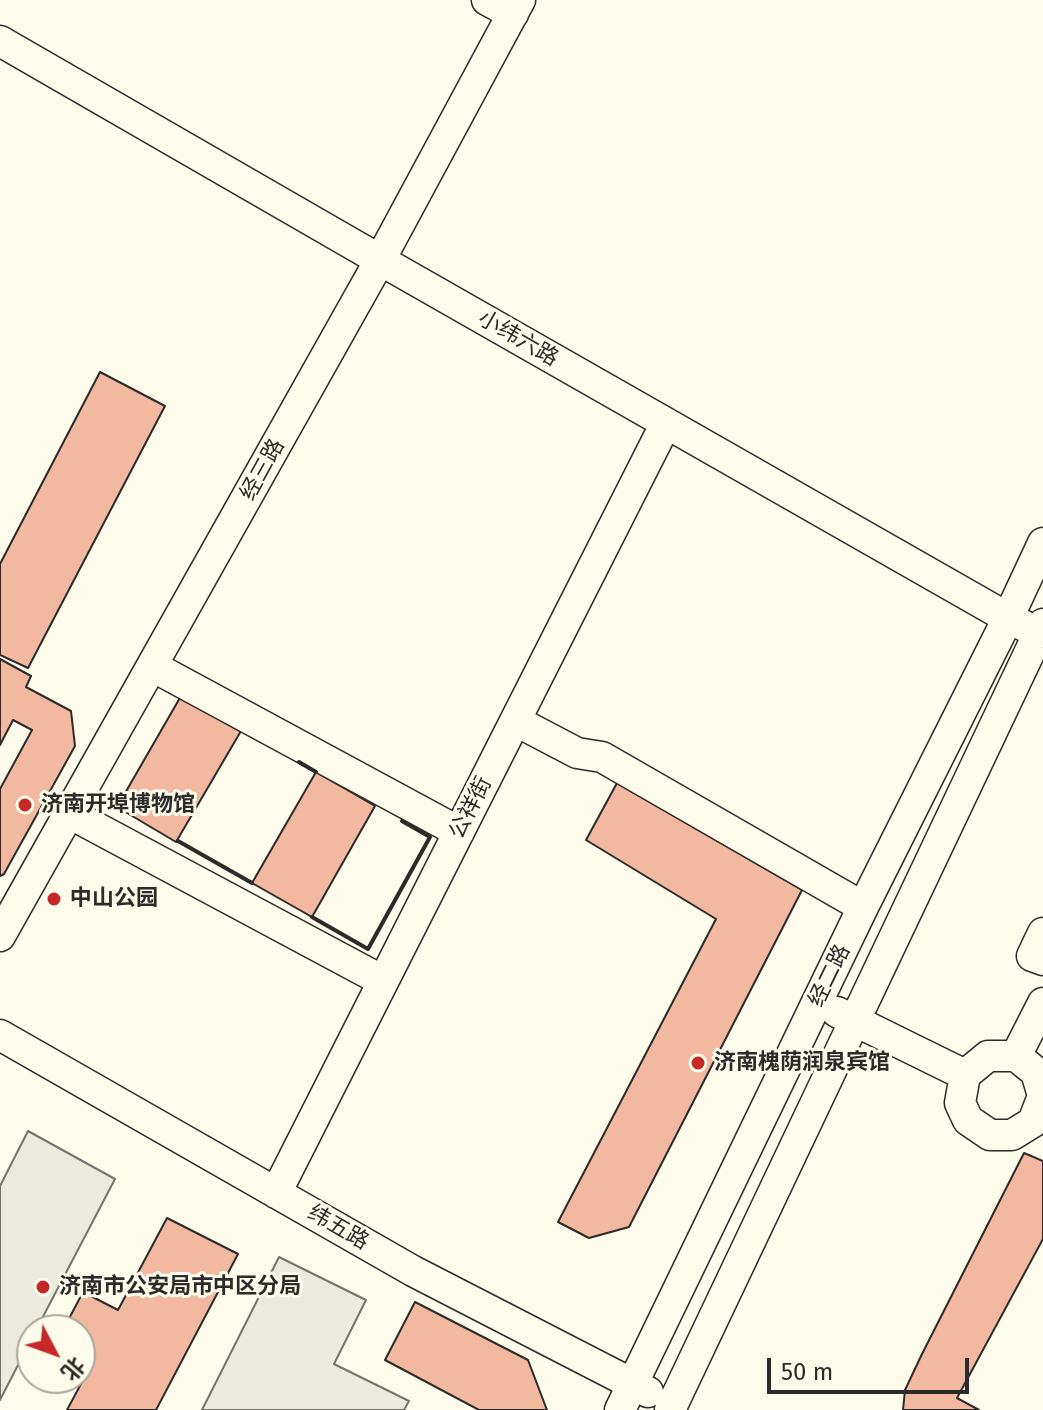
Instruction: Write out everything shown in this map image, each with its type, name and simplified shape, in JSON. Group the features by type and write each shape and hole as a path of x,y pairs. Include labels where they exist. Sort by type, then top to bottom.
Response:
{"street":[{"name":"经三路","path":"0,936 380,260 507,5"},
{"name":"小纬六路","path":"0,41 1008,618 1041,628"},
{"name":"公祥街","path":"276,1193 666,423"},
{"name":"经二路","path":"627,1397 863,907 1043,543"},
{"name":"经二路","path":"675,1408 1041,628"},
{"path":"152,666 459,832"},
{"path":"516,721 577,753 602,757 863,907"},
{"path":"69,813 383,981"},
{"path":"1043,933 1032,956 1043,960"},
{"path":"817,1003 965,1075"},
{"path":"1016,1056 1043,1003"},
{"name":"纬五路","path":"0,1035 627,1397 675,1408"},
{"path":"988,1056 1016,1056 1036,1072 1043,1096 1033,1122 1012,1135 990,1135 968,1120 960,1103 965,1075 988,1056"}],"shaded area":[{"path":"28,1131 115,1179 44,1314 16,1314 16,1369 0,1400 0,1186"},
{"path":"279,1257 366,1300 334,1364 409,1401 404,1410 202,1410"}],"building":[{"path":"100,372 165,406 28,668 0,655 0,564"},
{"name":"济南开埠博物馆","path":"0,659 31,676 26,687 71,711 75,746 4,874 0,876 0,789 32,730 13,720 0,745"},
{"path":"181,696 241,731 176,842 117,807"},
{"path":"316,772 375,806 312,917 252,883"},
{"path":"617,783 802,890 629,1227 589,1238 558,1222 716,919 586,840"},
{"path":"1024,1153 1043,1161 1043,1239 957,1398 979,1410 903,1410 905,1390"},
{"path":"167,1218 238,1254 156,1410 67,1410 76,1394 96,1394 96,1314 71,1314 83,1292 118,1310"},
{"path":"415,1302 528,1360 547,1410 479,1410 385,1360"}],"wall":[{"path":"299,762 316,772"},
{"path":"312,917 368,949 430,837 402,821"},
{"path":"178,841 252,883"}],"place":[{"name":"济南开埠博物馆","path":"25,805"},
{"name":"中山公园","path":"54,899"},
{"name":"济南槐荫润泉宾馆","path":"698,1063"},
{"name":"济南市公安局市中区分局","path":"43,1287"}]}
